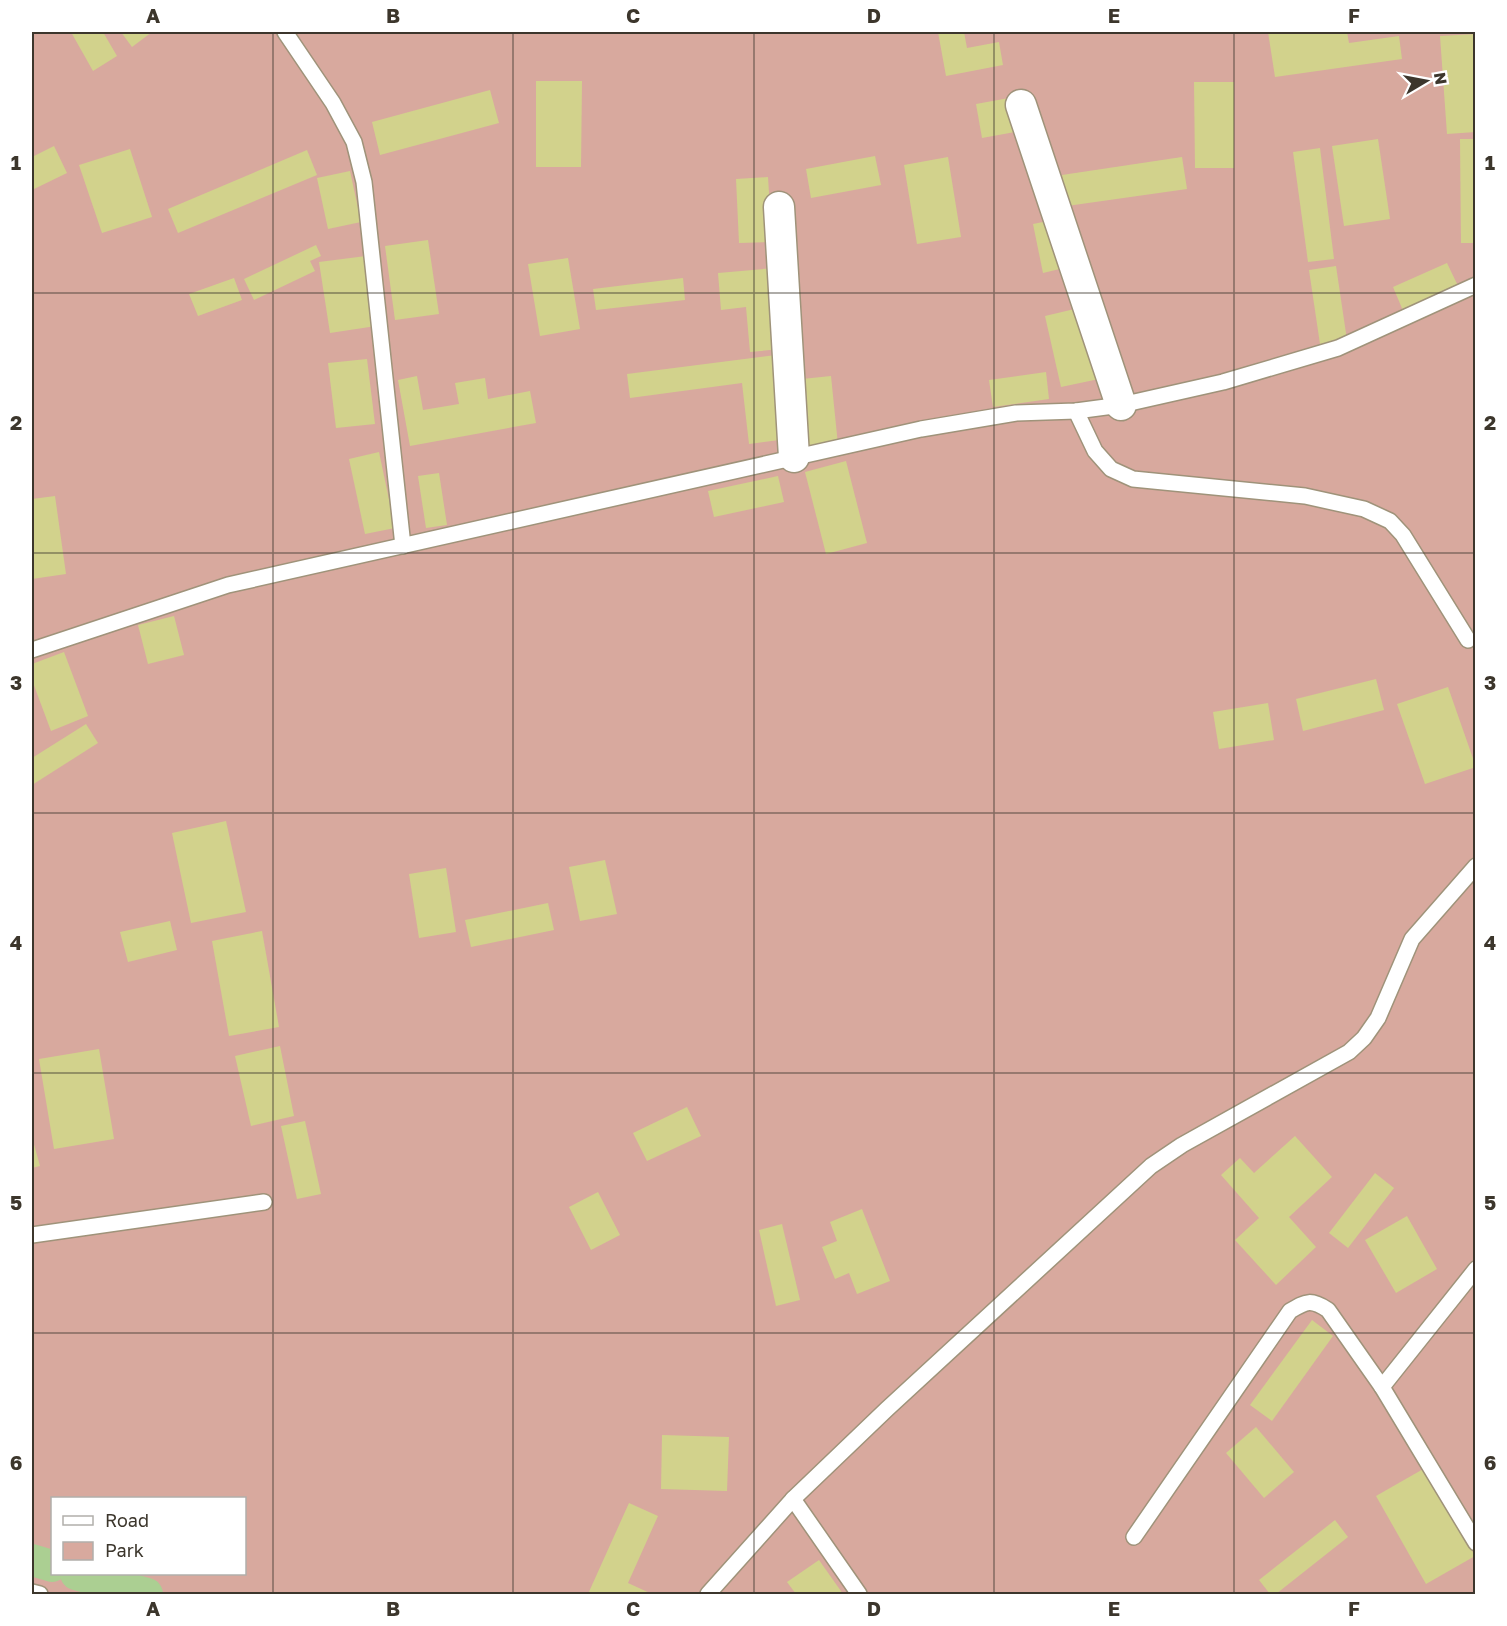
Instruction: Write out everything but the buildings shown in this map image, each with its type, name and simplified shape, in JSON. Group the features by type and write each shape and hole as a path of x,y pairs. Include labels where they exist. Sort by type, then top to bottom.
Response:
{"street":[{"path":"1022,105 1121,405"},
{"path":"779,207 794,457"}],"lane":[{"path":"285,32 333,103 349,132 354,142 364,182 403,546"},
{"path":"32,650 228,585 794,457 921,429 1016,413 1076,411 1121,405 1223,382 1338,348 1476,285"},
{"path":"1076,411 1095,451 1111,469 1133,479 1305,496 1364,509 1390,521 1403,535 1468,640"},
{"path":"708,1594 792,1499 1151,1166 1182,1144 1348,1052 1364,1038 1378,1018 1412,939 1476,866"},
{"path":"32,1234 264,1202"},
{"path":"1382,1387 1476,1269"},
{"path":"1134,1537 1290,1311 1304,1303 1316,1302 1328,1310 1382,1387 1476,1543"},
{"path":"792,1499 859,1594"},
{"path":"32,1592 40,1594"}],"green space":[{"path":"32,32 1475,32 1475,1594 32,1594"}],"waterway":[{"path":"32,1560 51,1566"},
{"path":"80,1575 147,1594"}]}
